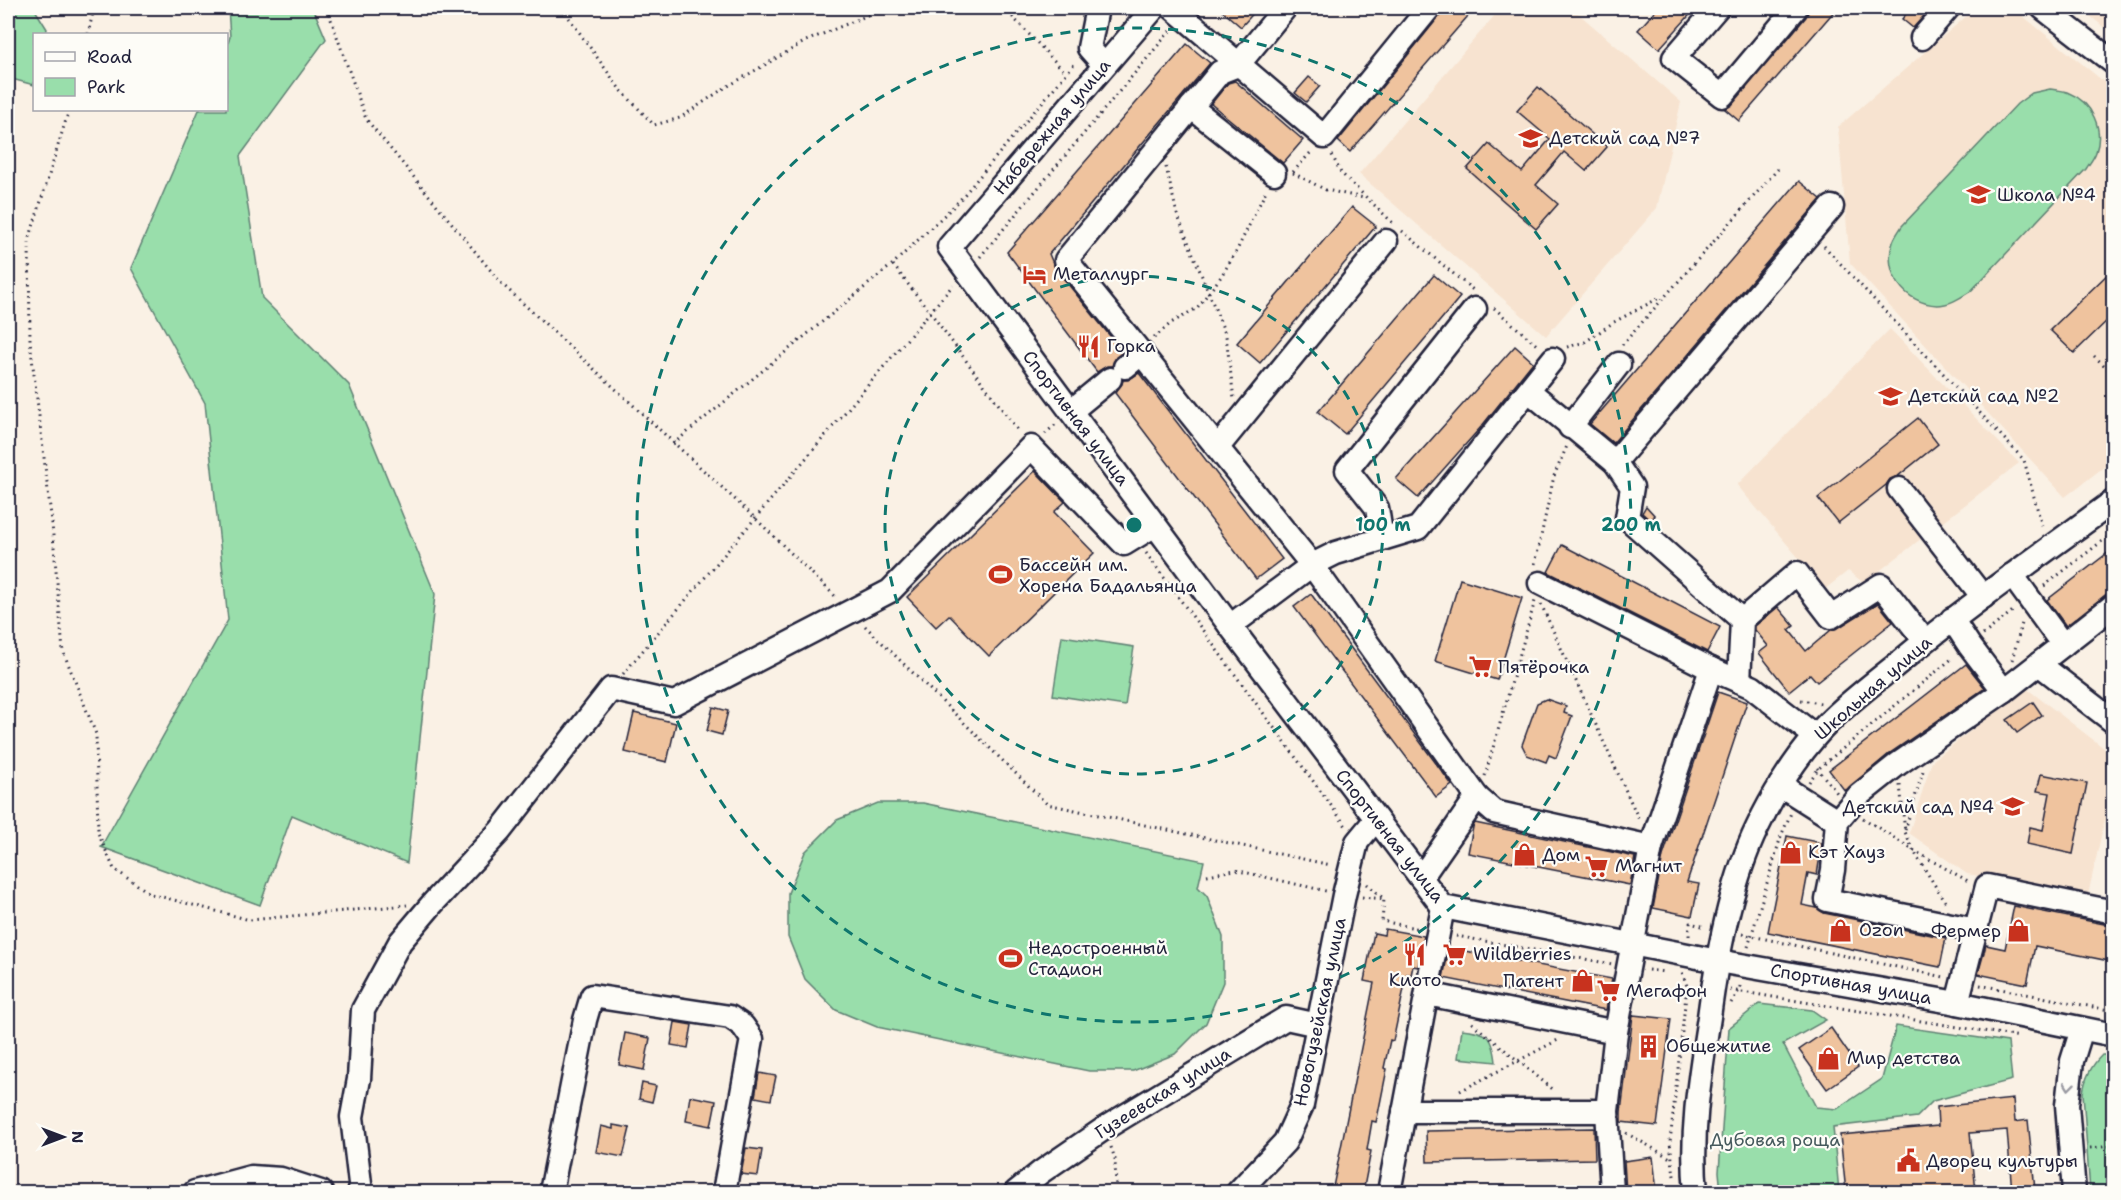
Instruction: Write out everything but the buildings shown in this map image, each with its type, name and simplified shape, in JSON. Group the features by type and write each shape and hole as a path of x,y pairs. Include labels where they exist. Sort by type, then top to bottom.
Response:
{"street":[{"path":"1097,8 1089,48 1104,65"},
{"name":"Набережная улица","path":"949,247 1154,8"},
{"path":"1286,8 1238,65 1220,72 1066,260 1126,366 1218,447 1312,565 1477,797 1494,812 1651,847"},
{"path":"1177,12 1324,137 1430,8"},
{"path":"1717,8 1674,58 1722,96 1796,8"},
{"path":"1922,38 1948,8"},
{"path":"2043,8 2068,15 2114,63"},
{"path":"1191,107 1283,173"},
{"path":"1615,462 1832,207"},
{"path":"1218,447 1386,241"},
{"name":"Спортивная улица","path":"949,247 1230,626 1443,907 2114,1035"},
{"path":"1382,539 1377,508 1347,470 1481,302"},
{"path":"1230,626 1312,565 1336,553 1418,528 1558,353"},
{"path":"1570,427 1619,364"},
{"path":"1071,411 1126,366"},
{"path":"1529,391 1615,462 1632,487 1626,519 1742,620"},
{"path":"361,1192 352,1117 359,1079 363,1010 400,942 500,831 611,689 674,703 890,591 1031,447 1124,544 1155,525"},
{"path":"1899,489 1983,597"},
{"name":"Школьная улица","path":"1695,1192 1695,1112 1713,988 1734,890 1756,829 1789,791 1812,752 1859,695 1952,619 2114,501"},
{"path":"1739,681 1742,620 1797,573 1831,617 1881,585 1925,641"},
{"path":"2012,575 2062,645"},
{"path":"1540,583 1711,669 1752,687 1812,752"},
{"path":"1968,929 1827,900 1843,815 1860,795 1898,765 2004,691 2114,604"},
{"path":"1952,619 2004,691"},
{"path":"2039,664 2114,722"},
{"path":"1612,1192 1608,1116 1616,1032 1651,847 1711,669"},
{"path":"1789,791 1843,815"},
{"path":"1421,878 1477,797"},
{"name":"Новогузейская улица","path":"1238,1192 1285,1142 1302,1105 1344,895 1357,842 1376,819"},
{"path":"1957,1004 1968,929 1987,886 2114,912"},
{"path":"1389,1192 1443,907"},
{"path":"1426,994 1616,1032"},
{"path":"551,1192 585,1020 592,996 730,1017 743,1026 752,1039 724,1192"},
{"name":"Гузеевская улица","path":"1016,1192 1105,1128 1286,1017 1318,1025"},
{"path":"2074,1192 2067,1105 2072,1061 2082,1029"},
{"path":"1404,1111 1580,1111 1608,1116"},
{"path":"195,1192 251,1177 281,1179 321,1192"}],"path":[{"path":"88,33 94,8"},
{"path":"327,8 366,119 501,283 755,518 1047,804 1351,869"},
{"path":"562,8 619,88 654,125 680,118 723,89 806,41 885,8"},
{"path":"1004,8 1066,73"},
{"path":"611,689 930,312 982,255 1177,12"},
{"path":"673,444 893,264 958,202 1089,48"},
{"path":"69,111 29,240 30,341 52,524 63,651 96,734 98,833 102,842 114,868 151,894 250,920 433,903"},
{"path":"1126,366 1171,323 1197,308 1220,278 1283,173 1324,137 1341,173 1365,198 1481,302 1558,353 1585,342 1614,322 1666,295"},
{"path":"1164,140 1167,177 1177,214 1226,336 1237,424"},
{"path":"1619,364 1622,344 1778,169"},
{"path":"1283,173 1326,190 1365,198"},
{"path":"1811,231 2024,460 2044,532"},
{"path":"893,264 1031,447 1071,411"},
{"path":"2094,356 2114,374"},
{"path":"1540,583 1534,575 1537,552 1554,476 1568,445 1570,427"},
{"path":"1739,992 1751,936 1781,836 1789,791 1812,752 1970,645 2114,532"},
{"path":"1134,538 1357,842"},
{"path":"1477,797 1488,769 1537,594 1651,847"},
{"path":"2004,691 2029,598"},
{"path":"1812,752 1843,815 1976,885 1987,886"},
{"path":"1898,765 1905,832 1913,850 1968,929"},
{"path":"1905,832 1923,771"},
{"path":"1207,875 1235,870 1344,895 1384,899 1382,921 1438,933 1671,973"},
{"path":"1674,1181 1670,1142 1687,986 1682,974 1690,923 2114,1011"},
{"path":"1687,986 1713,988 2025,1038"},
{"path":"1467,1018 1580,1111"},
{"path":"1455,1094 1516,1060 1586,1026"},
{"path":"1608,1116 1672,1159"},
{"path":"1105,1128 1115,1159 1116,1192"},
{"path":"2070,1150 2114,1146"}],"shaded area":[{"name":"Детский сад №7","path":"1501,8 1572,8 1681,102 1657,208 1546,336 1359,174"},
{"name":"Школа №4","path":"1976,8 2013,8 2113,89 2113,460 2065,497 1850,263 1838,127"},
{"path":"2096,8 2113,8 2113,34 2090,16"},
{"name":"Детский сад №2","path":"1890,329 2019,463 1864,583 1848,571 1825,589 1737,485"},
{"name":"Детский сад №4","path":"2026,688 2113,755 2113,782 2088,895 1967,874 1909,833 1932,761"}],"green space":[{"path":"8,8 34,8 47,29 46,33 33,33 33,85 8,78"},
{"path":"228,8 313,8 326,39 240,156 262,298 349,385 435,594 407,863 292,815 260,905 101,847 228,620 205,403 131,268 199,111 228,111 228,43 230,37"},
{"path":"2050,89 2065,91 2077,97 2094,117 2098,143 2096,152 2086,169 1971,291 1955,301 1942,305 1925,303 1906,293 1894,275 1890,253 1902,226 2017,104 2032,93"},
{"path":"1062,636 1134,647 1125,706 1053,695"},
{"name":"Недостроенный Стадион","path":"878,803 923,803 1204,861 1198,887 1207,896 1223,937 1223,982 1206,1023 1175,1054 1133,1071 1089,1071 877,1027 836,1010 805,979 788,937 788,893 805,852 837,820"},
{"name":"Дубовая роща","path":"1759,1004 1812,1010 1826,1020 1783,1044 1816,1107 1837,1109 1882,1079 1896,1026 2008,1042 2012,1080 1933,1101 1917,1117 1833,1127 1839,1192 1721,1192 1719,1172 1729,1028"},
{"path":"1462,1029 1488,1036 1493,1046 1496,1062 1458,1058"},
{"path":"2102,1055 2113,1055 2113,1192 2090,1192 2083,1093 2089,1072"}],"place":[{"name":"Детский сад №7","path":"1531,138"},
{"name":"Школа №4","path":"1979,195"},
{"name":"Металлург","path":"1035,274"},
{"name":"Горка","path":"1089,346"},
{"name":"Детский сад №2","path":"1890,396"},
{"name":"Бассейн им. Хорена Бадальянца","path":"1001,575"},
{"name":"Пятёрочка","path":"1480,667"},
{"name":"Детский сад №4","path":"2012,807"},
{"name":"Кэт Хауз","path":"1790,852"},
{"name":"Дом","path":"1524,855"},
{"name":"Магнит","path":"1597,866"},
{"name":"Ozon","path":"1841,930"},
{"name":"Фермер","path":"2019,931"},
{"name":"Киото","path":"1415,954"},
{"name":"Wildberries","path":"1455,954"},
{"name":"Недостроенный Стадион","path":"1010,958"},
{"name":"Патент","path":"1582,981"},
{"name":"Мегафон","path":"1608,991"},
{"name":"Общежитие","path":"1648,1046"},
{"name":"Мир детства","path":"1829,1058"},
{"name":"Дворец культуры","path":"1908,1161"}]}
